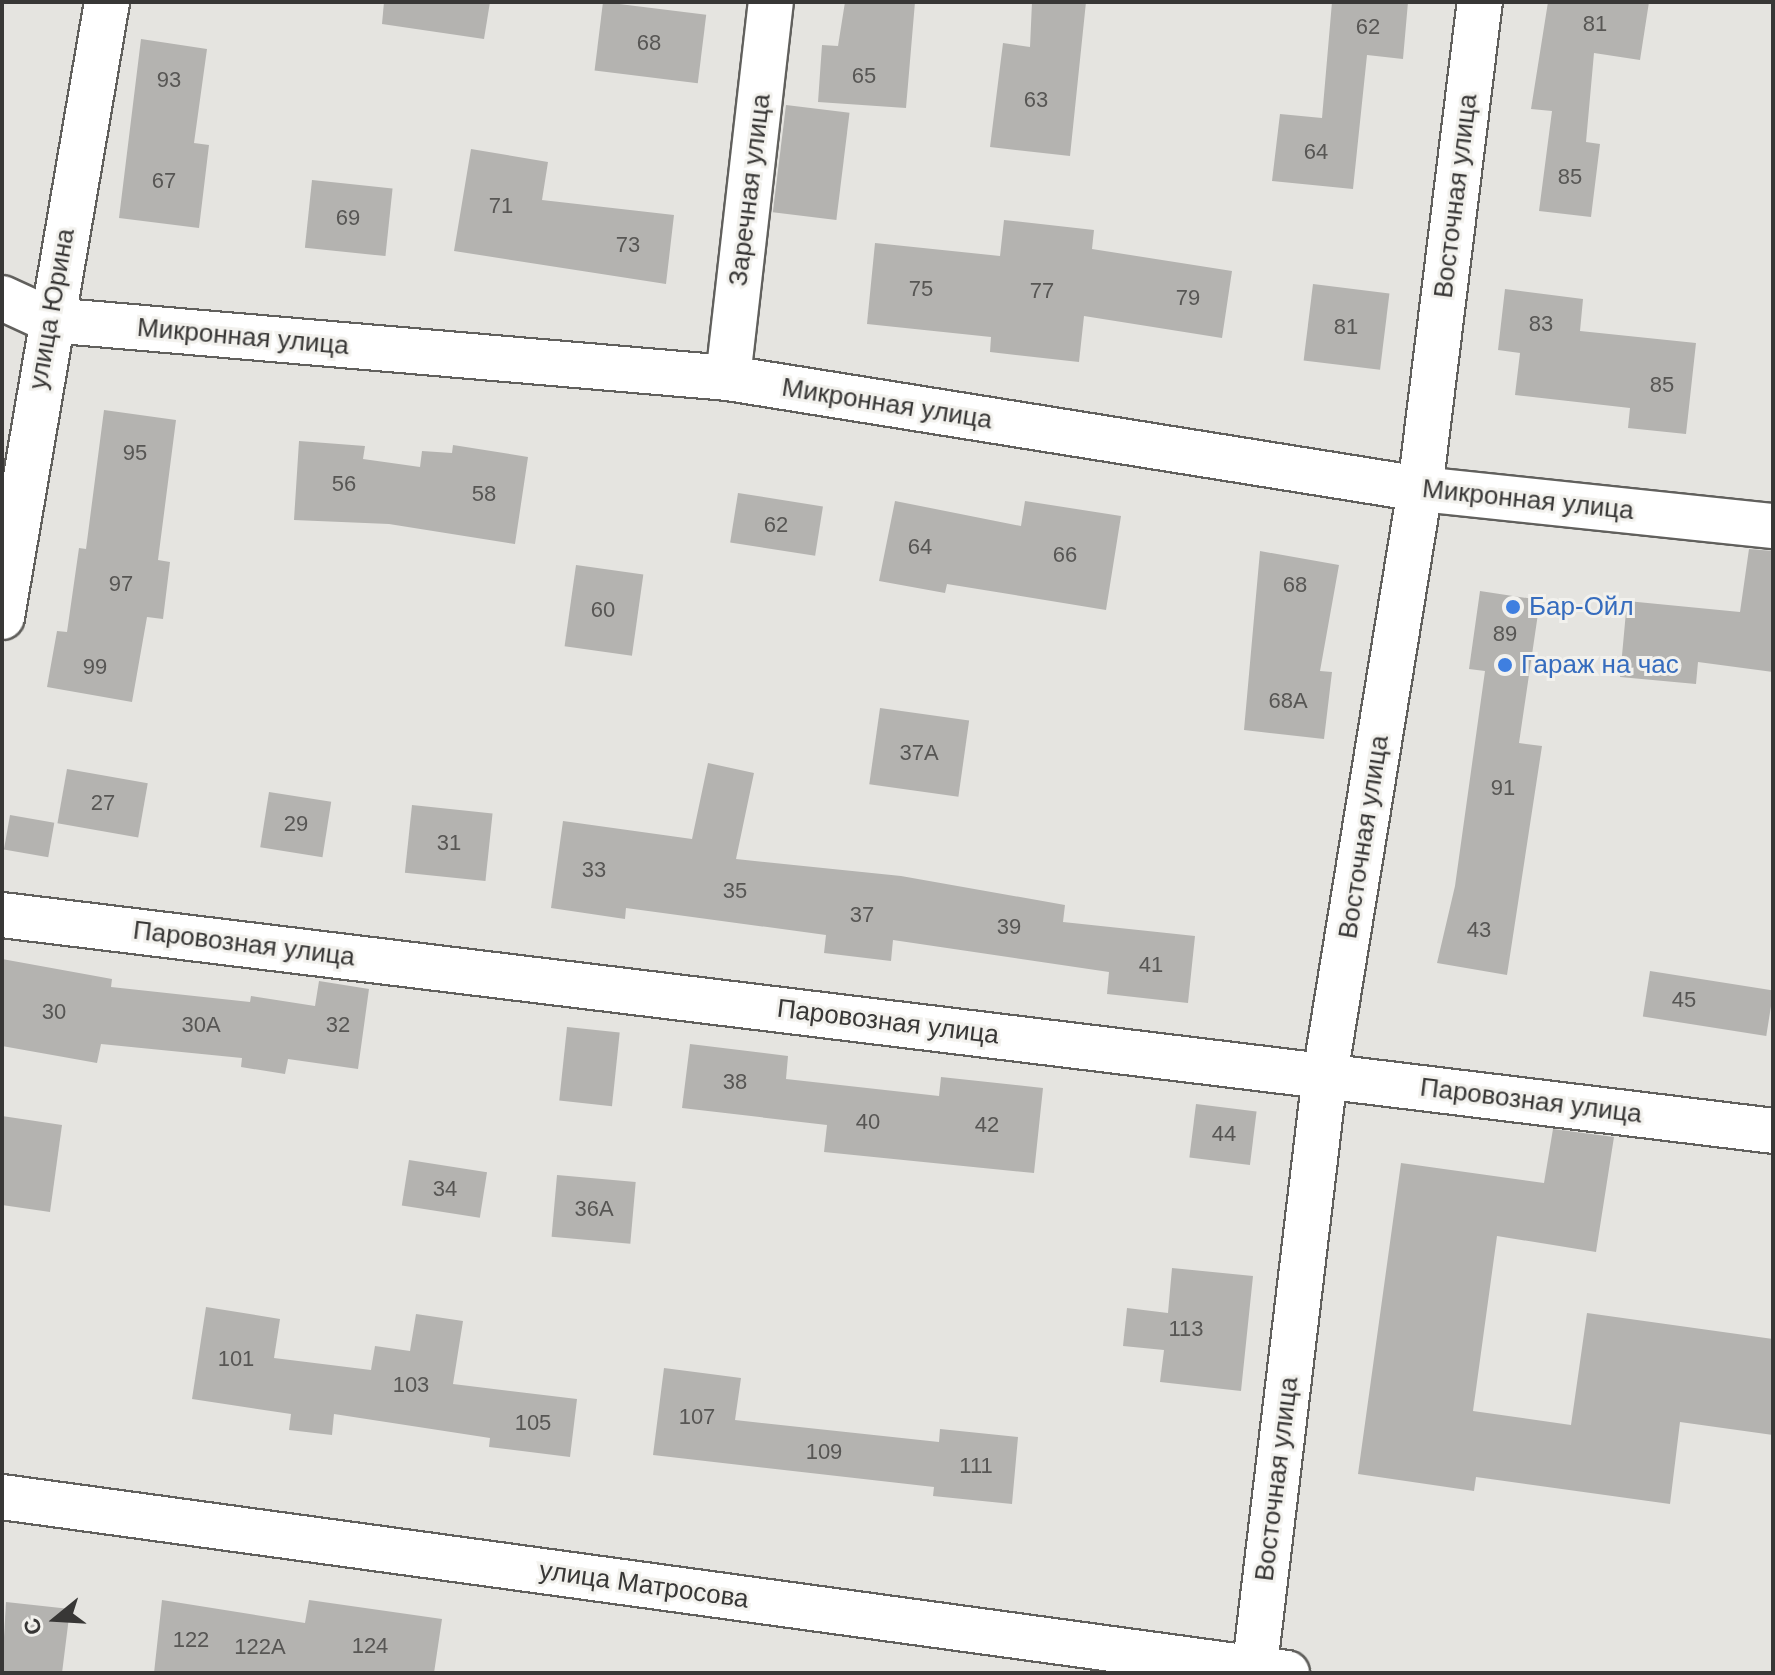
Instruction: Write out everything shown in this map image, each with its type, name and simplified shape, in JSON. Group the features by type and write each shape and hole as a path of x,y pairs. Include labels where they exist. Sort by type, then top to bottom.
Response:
{"street":[{"name":"улица Юрина","path":"2,617 50,320 107,2"},
{"name":"Заречная улица","path":"728,378 771,2"},
{"name":"Восточная улица","path":"1265,1672 1325,1075 1420,489 1480,2"},
{"name":"Микронная улица","path":"2,298 50,320 728,378 1420,489 1773,526"},
{"name":"Паровозная улица","path":"2,915 1773,1131"},
{"name":"улица Матросова","path":"2,1497 1265,1672"}],"building":[{"path":"384,2 490,2 484,39 382,24"},
{"path":"603,2 706,15 698,83 595,70"},
{"path":"845,2 915,2 906,108 818,102 822,45 838,46"},
{"path":"1032,2 1086,2 1070,156 990,147 1003,43 1030,47"},
{"path":"1332,2 1408,2 1403,59 1367,55 1353,189 1272,181 1280,114 1322,118"},
{"path":"1548,2 1649,2 1640,60 1594,53 1586,142 1600,144 1591,217 1539,211 1552,111 1531,109"},
{"path":"141,39 207,49 194,143 209,145 199,228 119,218"},
{"path":"786,105 850,113 836,220 773,212"},
{"path":"471,149 548,162 542,200 674,215 666,284 454,251"},
{"path":"312,180 393,188 385,256 305,248"},
{"path":"1004,220 1094,230 1092,249 1232,271 1222,338 1084,316 1079,362 990,352 991,337 867,324 875,243 1000,256"},
{"path":"1313,284 1389,293 1380,370 1304,360"},
{"path":"1505,289 1583,299 1580,331 1696,343 1686,434 1628,428 1630,408 1515,395 1520,353 1498,350"},
{"path":"104,410 176,420 158,560 170,562 163,619 147,617 132,702 47,687 57,631 67,632 79,548 86,549"},
{"path":"299,441 365,446 363,459 420,467 422,451 452,453 453,445 528,457 515,544 389,524 294,520"},
{"path":"738,493 823,506 815,556 730,542"},
{"path":"895,501 1021,526 1025,501 1121,516 1106,610 947,584 945,593 879,581"},
{"path":"1749,549 1773,551 1773,672 1698,662 1696,684 1620,677 1627,601 1740,612"},
{"path":"1260,551 1339,565 1320,671 1332,672 1324,739 1244,730"},
{"path":"576,565 643,574 632,656 565,646"},
{"path":"1480,591 1540,600 1519,743 1542,746 1507,975 1437,963 1455,886 1485,671 1469,669"},
{"path":"880,708 969,721 958,797 869,784"},
{"path":"708,763 754,773 736,859 901,876 1065,905 1063,922 1195,936 1188,1003 1107,994 1109,972 893,940 891,961 824,953 826,935 626,908 625,919 551,908 563,821 692,839"},
{"path":"67,769 148,783 138,837 57,823"},
{"path":"269,792 331,802 322,857 260,847"},
{"path":"412,805 493,813 485,881 405,873"},
{"path":"10,815 54,823 48,857 4,849"},
{"path":"2,959 112,979 111,987 250,1002 251,996 315,1006 319,981 369,989 358,1069 288,1059 285,1074 241,1067 242,1058 101,1044 97,1063 2,1046"},
{"path":"1650,971 1773,990 1766,1036 1643,1016"},
{"path":"567,1027 620,1033 612,1106 559,1101"},
{"path":"690,1044 788,1056 786,1079 939,1096 941,1077 1043,1088 1034,1173 824,1152 827,1125 682,1108"},
{"path":"1196,1104 1257,1111 1250,1165 1189,1158"},
{"path":"2,1116 62,1125 50,1212 2,1205"},
{"path":"1553,1129 1614,1137 1596,1252 1497,1236 1473,1411 1571,1425 1587,1313 1773,1339 1773,1435 1680,1422 1670,1504 1476,1477 1474,1491 1358,1474 1401,1163 1544,1183"},
{"path":"409,1160 487,1172 480,1218 402,1205"},
{"path":"557,1175 636,1182 630,1244 552,1237"},
{"path":"1172,1268 1253,1276 1241,1391 1160,1382 1164,1350 1123,1346 1127,1308 1168,1313"},
{"path":"206,1307 280,1319 274,1358 371,1370 375,1346 410,1351 416,1314 463,1321 453,1384 577,1399 570,1457 489,1447 490,1438 334,1414 332,1435 289,1430 291,1414 192,1399"},
{"path":"664,1368 741,1378 735,1420 939,1442 940,1429 1018,1437 1012,1504 933,1496 934,1487 653,1455"},
{"path":"162,1600 305,1623 309,1600 442,1619 434,1673 154,1673"},
{"path":"6,1602 70,1609 62,1673 2,1673"}],"place":[{"name":"Бар-Ойл","path":"1513,607"},
{"name":"Гараж на час","path":"1505,665"}]}
